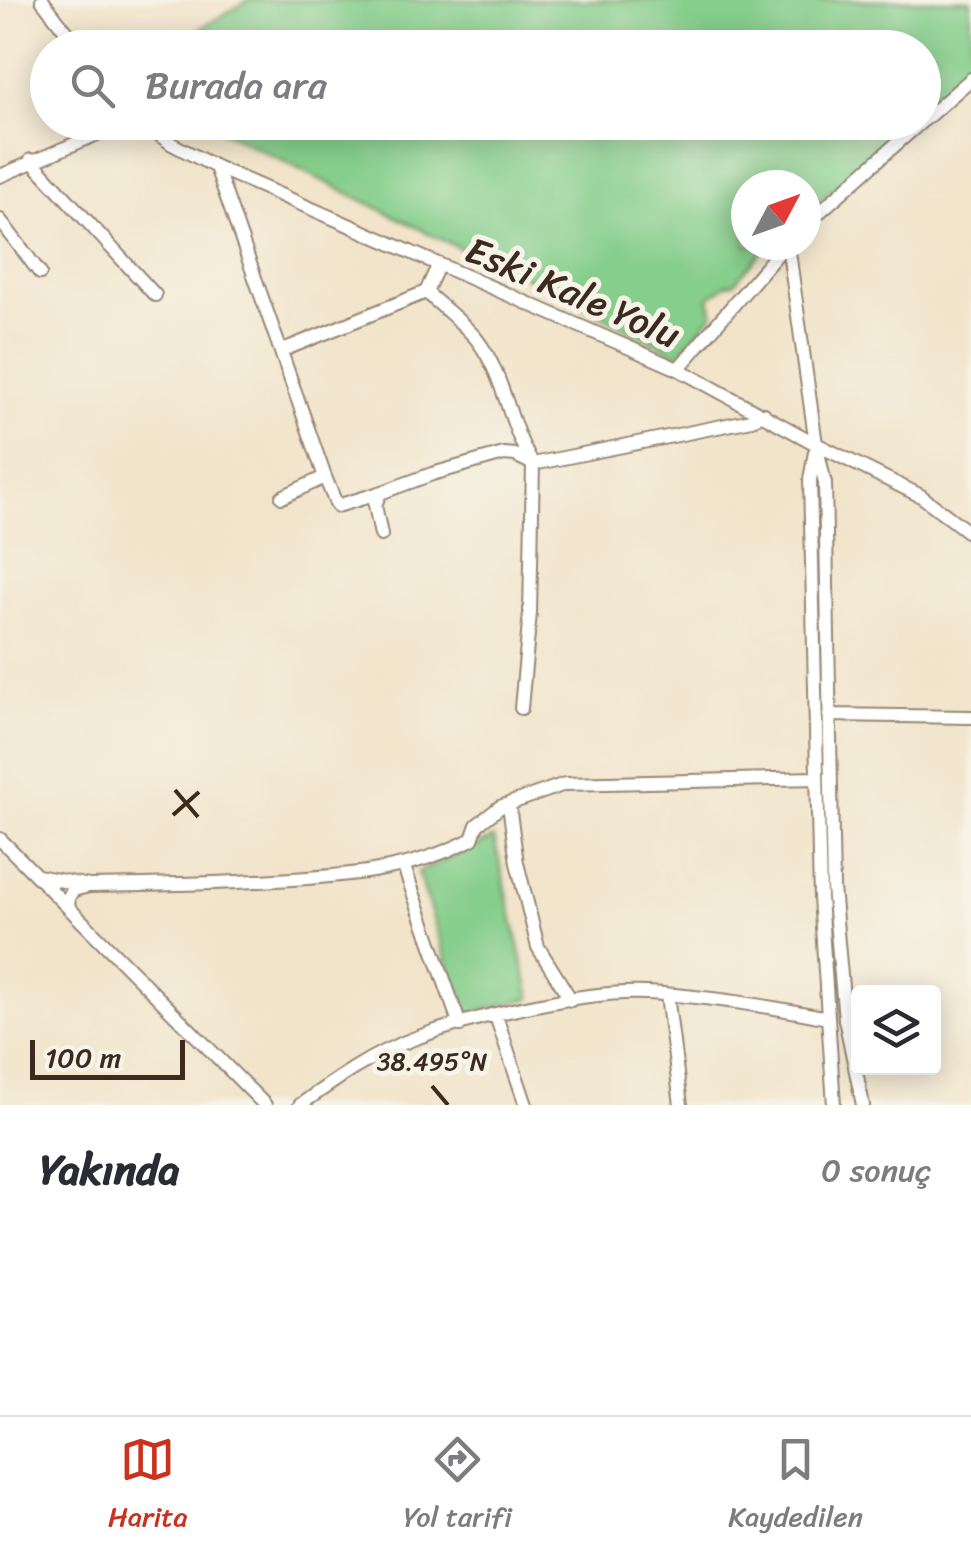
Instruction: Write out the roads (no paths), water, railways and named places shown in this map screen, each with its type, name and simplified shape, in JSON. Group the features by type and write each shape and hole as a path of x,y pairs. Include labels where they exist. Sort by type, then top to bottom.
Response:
{"street":[{"path":"42,0 66,30"},
{"path":"941,105 971,79"},
{"path":"0,176 80,140"},
{"name":"Eski Kale Yolu","path":"166,140 216,167 678,369 921,496 971,534"},
{"path":"821,211 902,140"},
{"path":"31,160 155,295"},
{"path":"216,167 338,506 504,454 532,464 747,421 764,414"},
{"path":"0,220 40,273"},
{"path":"678,369 773,260"},
{"path":"788,260 825,483 828,715 838,954 845,1019 862,1105"},
{"path":"283,350 426,292 438,266"},
{"path":"426,292 477,340 532,464 530,613 521,708"},
{"path":"816,444 810,480 820,897 834,1105"},
{"path":"282,497 325,477"},
{"path":"380,493 375,505 381,535"},
{"path":"828,715 971,717"},
{"path":"37,876 89,886 189,885 358,875 442,855 472,840 477,826 500,808 564,784 817,778"},
{"path":"509,804 517,863 538,947 571,1000"},
{"path":"0,839 266,1105"},
{"path":"404,867 460,1025"},
{"path":"69,908 68,898 73,890 89,886"},
{"path":"300,1105 343,1075 410,1040 571,1000 642,993 765,1006 828,1018"},
{"path":"667,996 682,1105"},
{"path":"496,1016 526,1105"}]}
